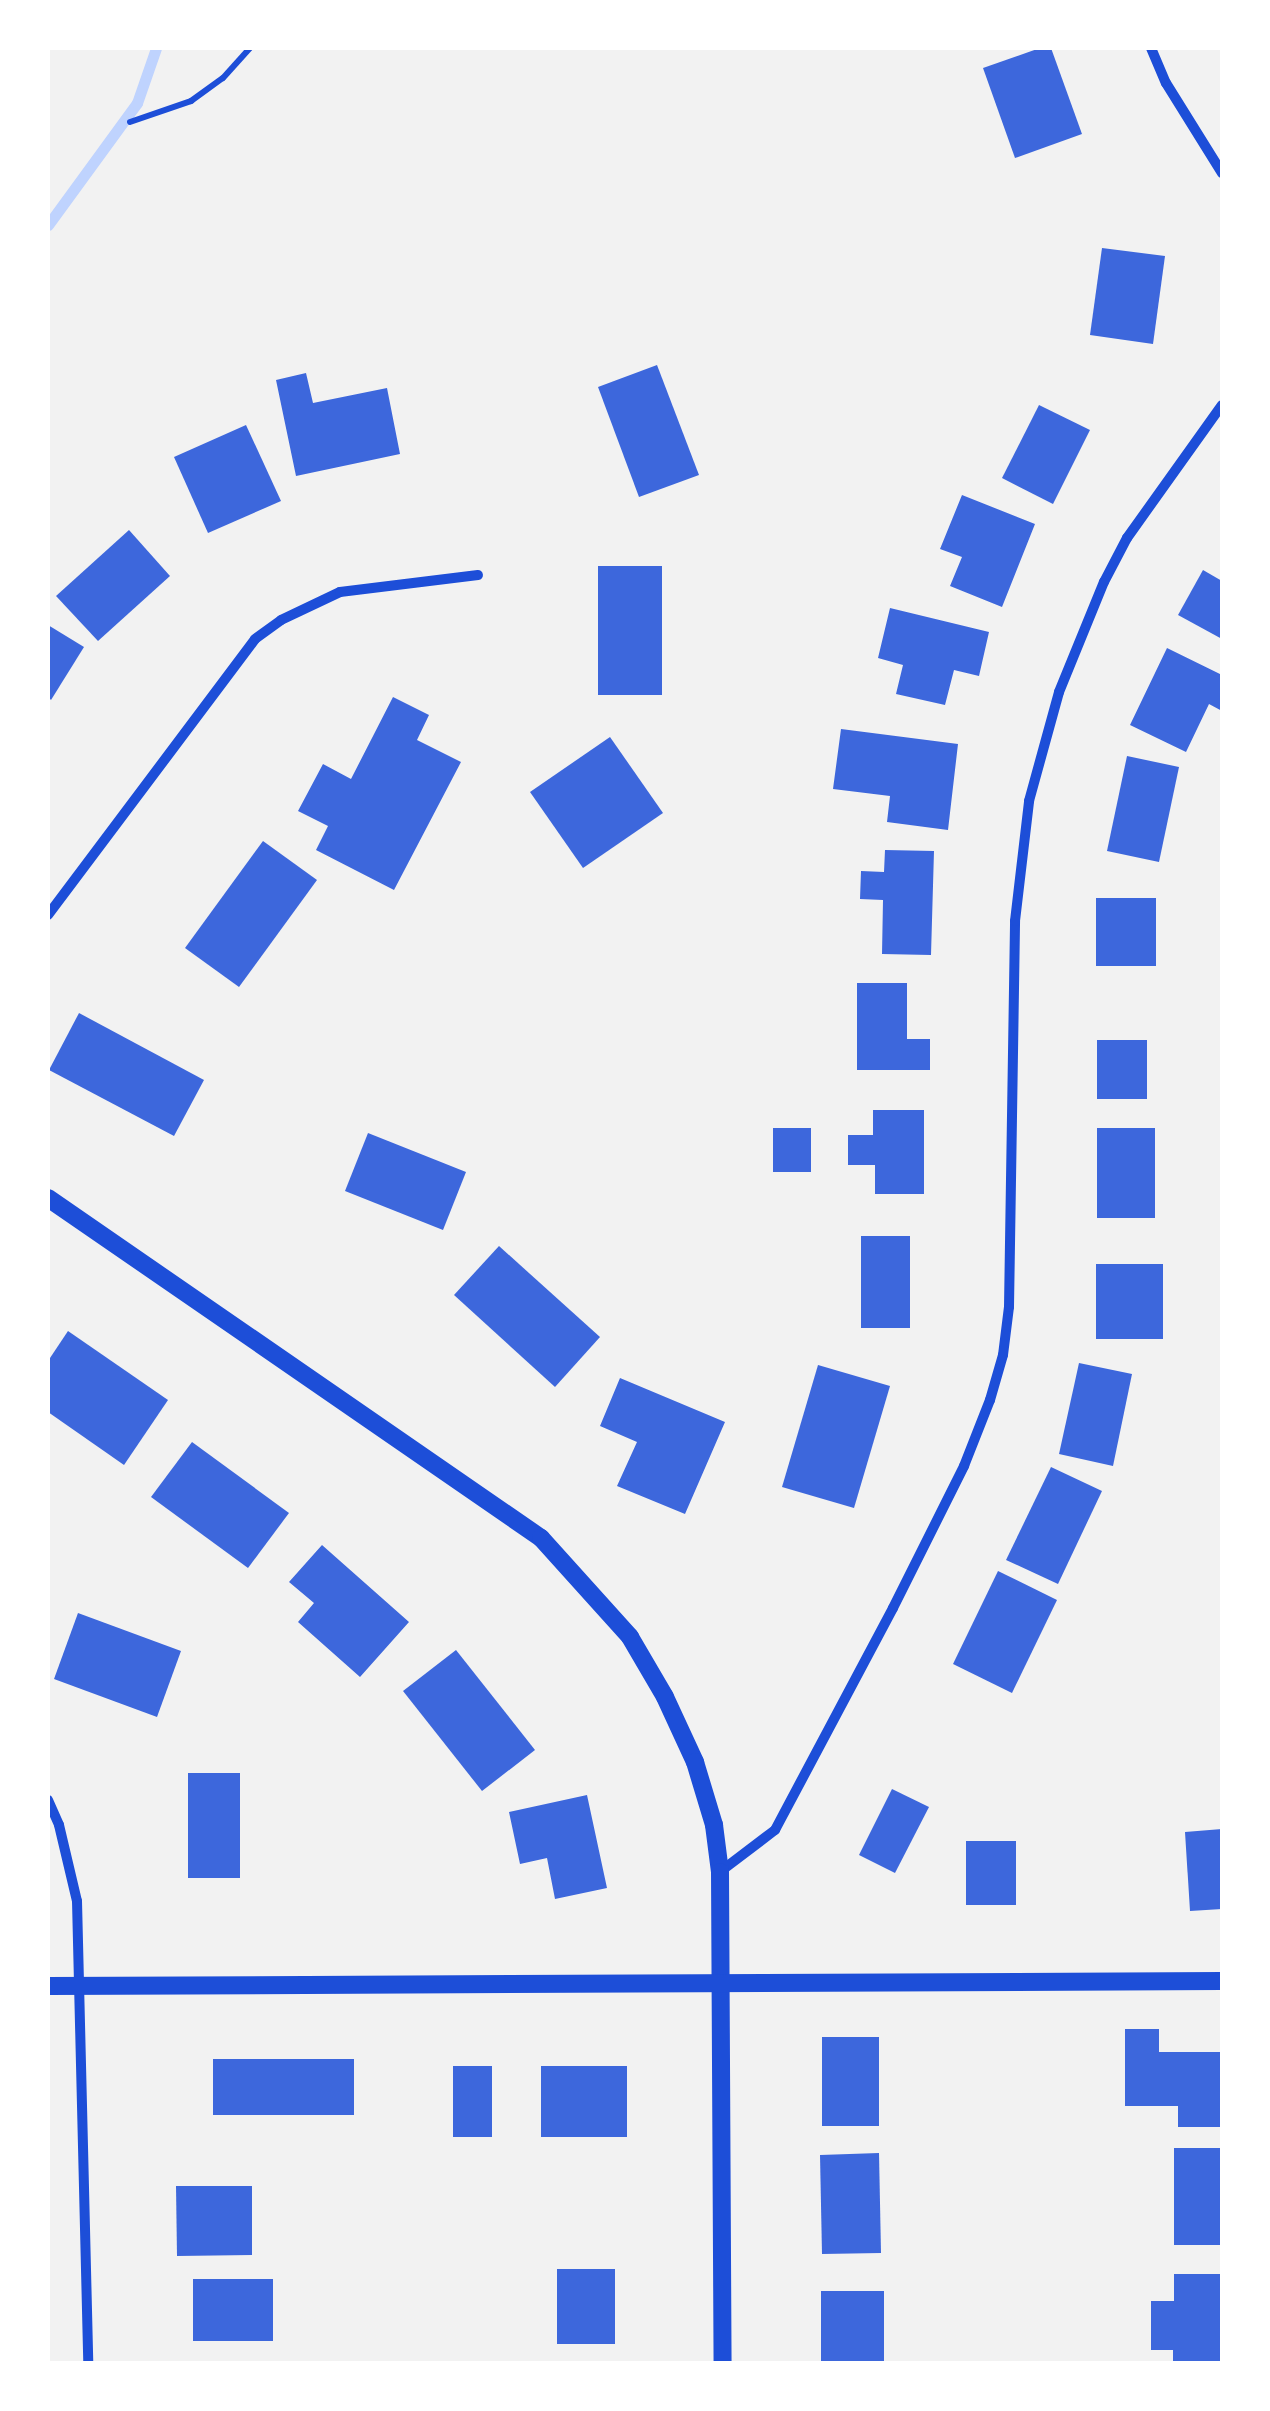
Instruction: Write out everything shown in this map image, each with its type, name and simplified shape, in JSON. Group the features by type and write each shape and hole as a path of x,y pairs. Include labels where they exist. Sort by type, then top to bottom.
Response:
{"street":[{"path":"1151,48 1166,83 1222,173"},
{"path":"720,1872 774,1830 901,1592 964,1466 990,1400 1003,1355 1010,1307 1015,920 1029,801 1059,692 1104,582 1127,538 1222,405"},
{"path":"48,915 255,639 282,620 340,592 478,574"},
{"path":"48,1198 541,1538 578,1574 630,1636 665,1697 695,1762 714,1825 720,1872 724,1980 722,2364"},
{"path":"48,1800 59,1825 77,1900 88,2364"},
{"path":"48,1986 724,1980 1222,1981"}],"path":[{"path":"130,122 191,101 222,78 250,48"}],"building":[{"path":"1040,48 1051,48 1082,134 1015,158 983,68"},
{"path":"1102,248 1165,256 1153,344 1090,335"},
{"path":"657,365 699,475 639,497 598,387"},
{"path":"306,373 313,403 387,388 400,454 296,476 276,380"},
{"path":"1039,405 1090,430 1053,504 1002,478"},
{"path":"246,425 281,501 208,533 174,457"},
{"path":"962,495 1035,524 1002,607 950,586 962,557 940,549"},
{"path":"129,530 170,576 98,641 56,596"},
{"path":"598,566 662,566 662,695 598,695"},
{"path":"1203,570 1222,581 1222,639 1178,615"},
{"path":"890,608 989,632 979,676 954,670 945,705 896,694 903,665 878,658"},
{"path":"48,625 84,647 51,700 48,697"},
{"path":"1167,648 1222,675 1222,711 1209,704 1186,752 1130,725"},
{"path":"393,697 429,715 417,740 461,762 394,890 316,850 328,826 298,811 323,764 351,779"},
{"path":"841,729 958,744 948,830 887,822 890,796 833,789"},
{"path":"610,737 663,813 583,868 530,792"},
{"path":"1127,756 1179,767 1159,862 1107,851"},
{"path":"263,841 317,880 239,987 185,948"},
{"path":"885,850 934,851 931,955 882,954 883,900 860,899 861,871 884,872"},
{"path":"1096,898 1156,898 1156,966 1096,966"},
{"path":"857,983 907,983 907,1039 930,1039 930,1070 857,1070"},
{"path":"79,1013 204,1080 174,1136 49,1070"},
{"path":"1097,1040 1147,1040 1147,1099 1097,1099"},
{"path":"873,1110 924,1110 924,1194 875,1194 875,1165 848,1165 848,1135 873,1135"},
{"path":"773,1128 811,1128 811,1172 773,1172"},
{"path":"1097,1128 1155,1128 1155,1218 1097,1218"},
{"path":"368,1133 466,1172 443,1230 345,1191"},
{"path":"861,1236 910,1236 910,1328 861,1328"},
{"path":"499,1246 600,1337 555,1387 454,1295"},
{"path":"1096,1264 1163,1264 1163,1339 1096,1339"},
{"path":"68,1331 168,1400 124,1465 48,1412 48,1361"},
{"path":"1079,1363 1132,1374 1113,1466 1059,1454"},
{"path":"818,1365 890,1386 854,1508 782,1487"},
{"path":"620,1378 725,1422 685,1514 617,1486 637,1442 600,1426"},
{"path":"192,1442 289,1513 248,1568 151,1497"},
{"path":"1051,1467 1102,1491 1058,1584 1006,1560"},
{"path":"322,1545 409,1622 360,1677 298,1622 314,1603 289,1582"},
{"path":"998,1571 1057,1600 1012,1693 953,1664"},
{"path":"78,1613 181,1651 157,1717 54,1679"},
{"path":"456,1650 535,1750 482,1791 403,1691"},
{"path":"188,1773 240,1773 240,1878 188,1878"},
{"path":"892,1789 929,1807 895,1873 859,1855"},
{"path":"587,1795 607,1888 555,1899 547,1858 520,1864 509,1812"},
{"path":"1222,1829 1222,1909 1190,1911 1185,1832"},
{"path":"966,1841 1016,1841 1016,1905 966,1905"},
{"path":"1125,2029 1159,2029 1159,2052 1222,2052 1222,2127 1178,2127 1178,2106 1125,2106"},
{"path":"822,2037 879,2037 879,2126 822,2126"},
{"path":"213,2059 354,2059 354,2115 213,2115"},
{"path":"453,2066 492,2066 492,2137 453,2137"},
{"path":"541,2066 627,2066 627,2137 541,2137"},
{"path":"1174,2148 1222,2148 1222,2245 1174,2245"},
{"path":"879,2153 881,2253 822,2254 820,2155"},
{"path":"176,2186 252,2186 252,2255 177,2256"},
{"path":"557,2269 615,2269 615,2344 557,2344"},
{"path":"1174,2274 1222,2274 1222,2364 1173,2364 1173,2350 1151,2350 1151,2301 1174,2301"},
{"path":"193,2279 273,2279 273,2341 193,2341"},
{"path":"821,2291 884,2291 884,2364 821,2364"}],"waterway":[{"path":"48,225 137,103 156,48"}]}
